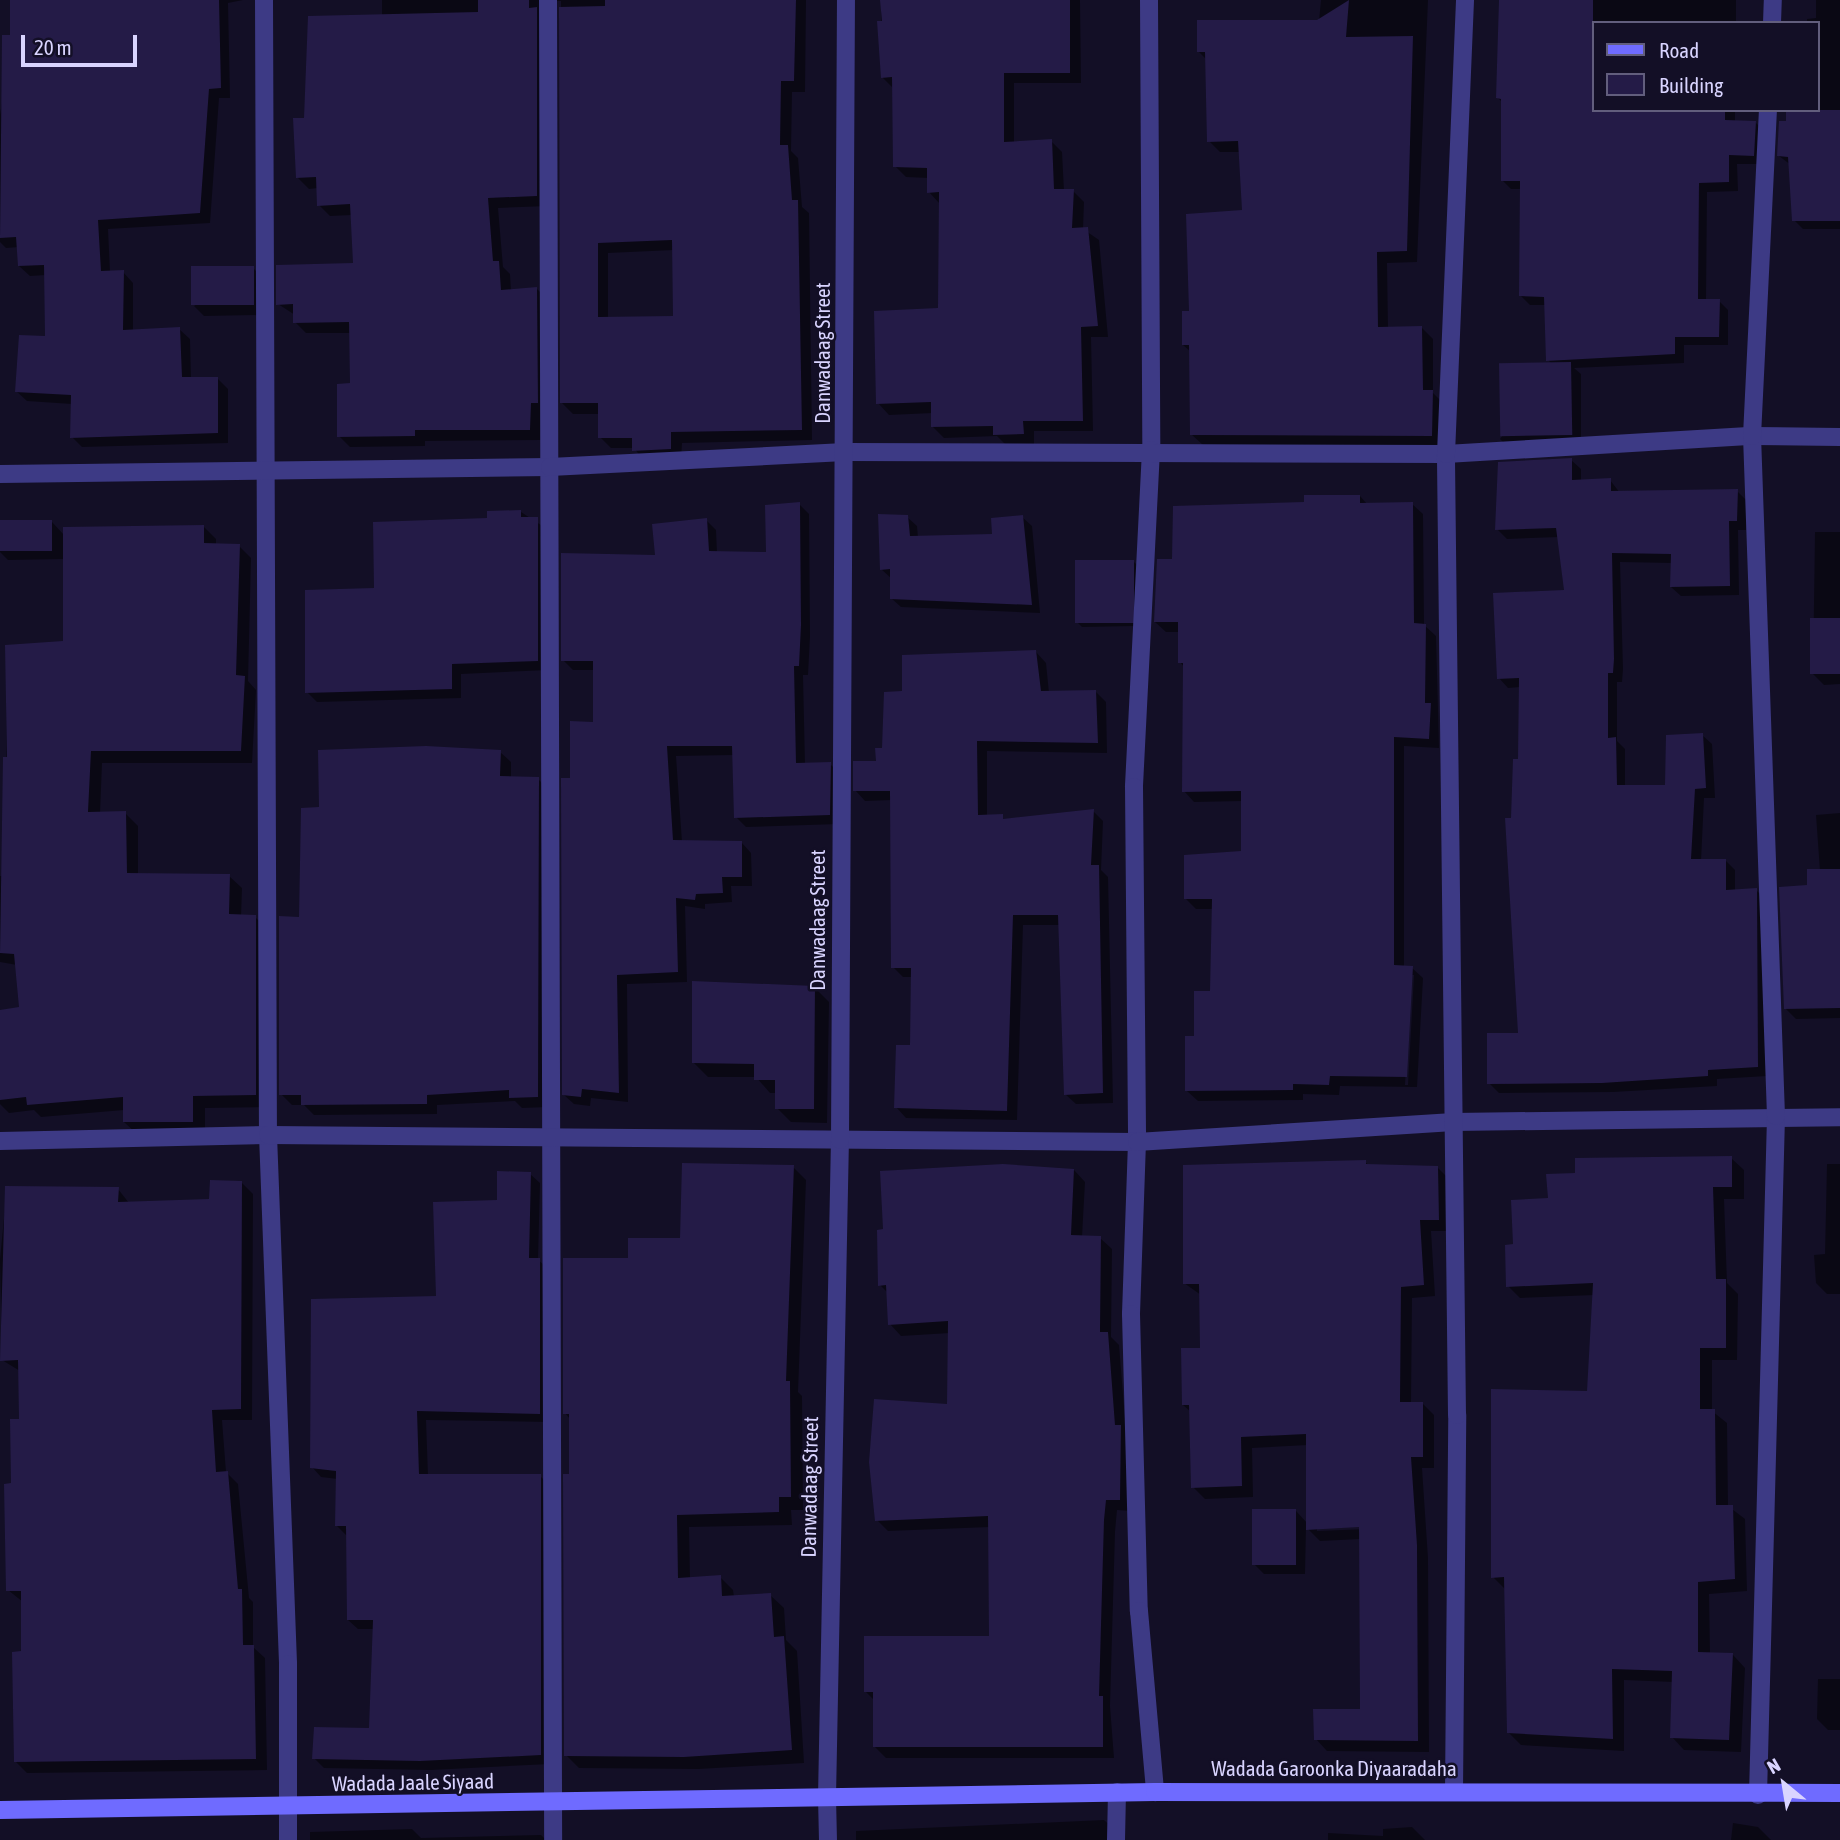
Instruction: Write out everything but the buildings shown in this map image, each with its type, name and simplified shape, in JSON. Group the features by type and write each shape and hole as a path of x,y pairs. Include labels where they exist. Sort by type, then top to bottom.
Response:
{"main road":[{"name":"Wadada Garoonka Diyaaradaha","path":"827,1797 1155,1791 1758,1795 1840,1793"},
{"name":"Wadada Jaale Siyaad","path":"0,1810 827,1797"}],"street":[{"path":"264,0 268,1135 288,1664 288,1840"},
{"path":"548,0 553,1840"},
{"name":"Danwadaag Street","path":"828,1840 840,1140 846,0"},
{"path":"1149,0 1151,450 1135,787 1137,1142 1132,1354 1139,1611 1155,1791"},
{"path":"1454,1791 1457,1415 1446,454 1465,0"},
{"path":"1772,21 1773,0"},
{"path":"1758,1795 1776,1116 1752,436 1768,112"},
{"path":"0,474 267,468 550,467 845,452 1151,450 1446,454 1752,436 1840,437"},
{"path":"0,1141 268,1135 1137,1142 1453,1122 1840,1117"},
{"path":"1116,1840 1117,1792"}]}
